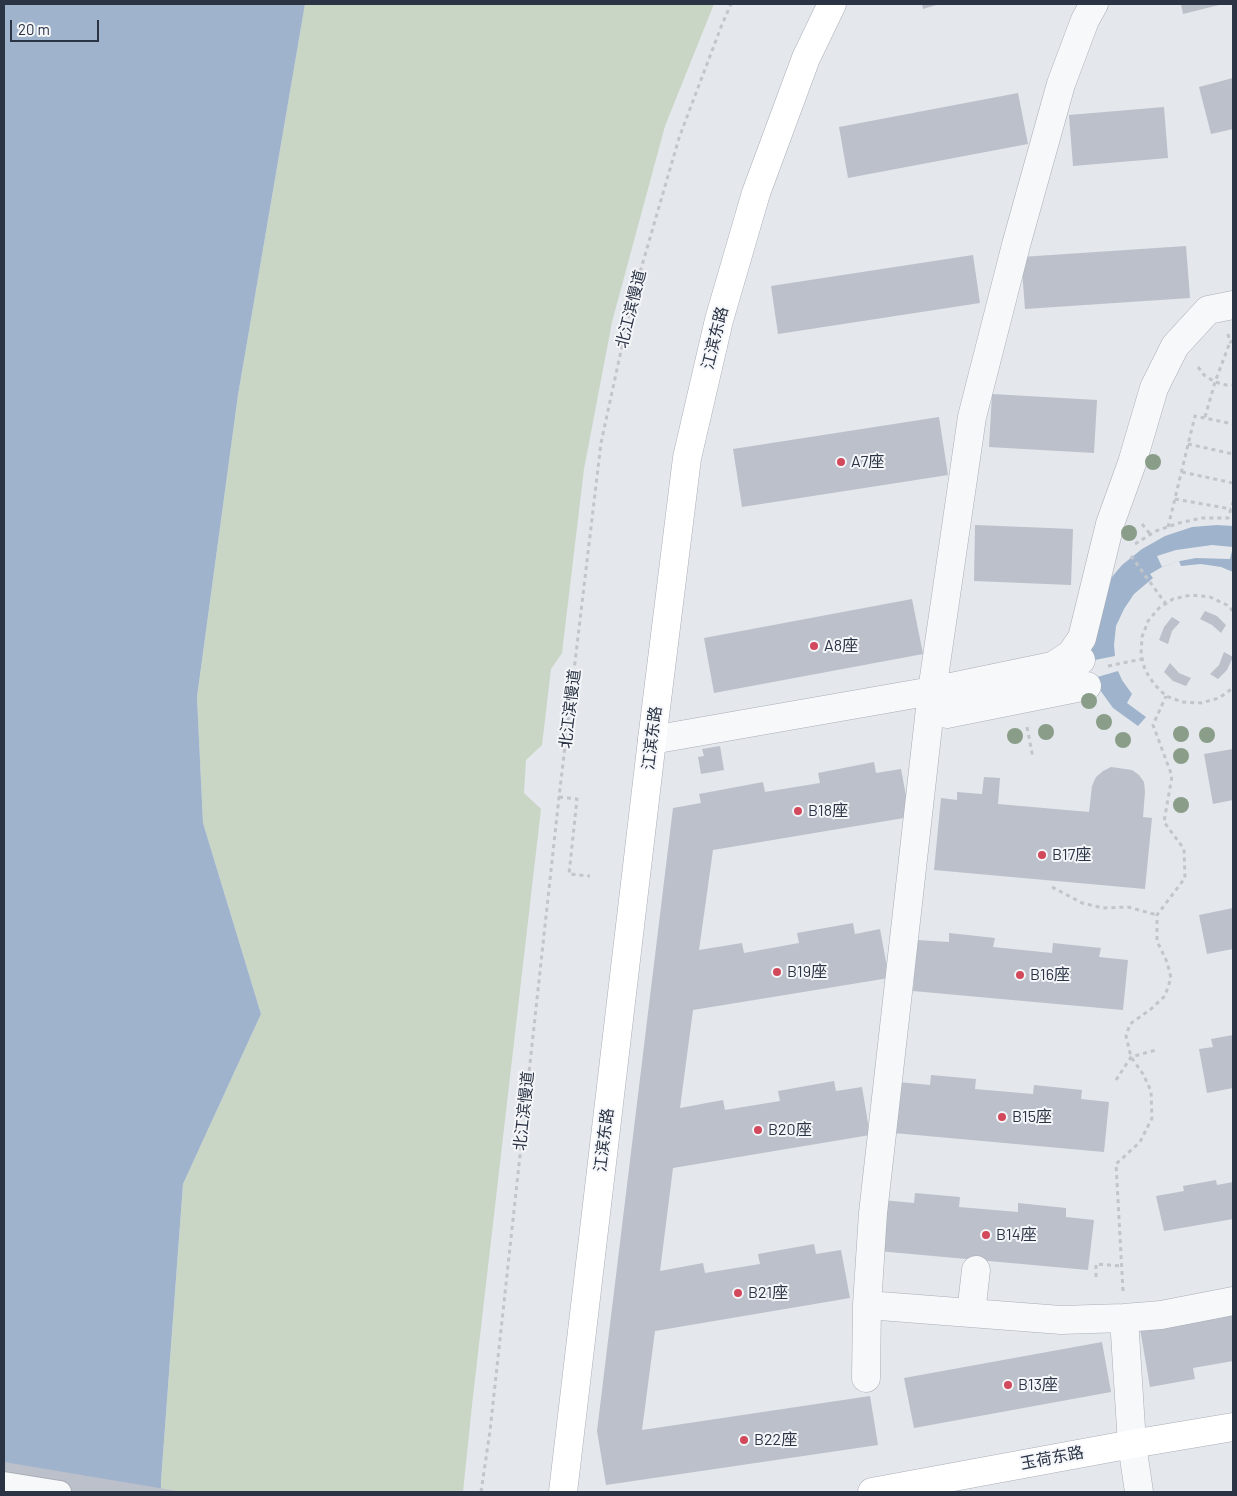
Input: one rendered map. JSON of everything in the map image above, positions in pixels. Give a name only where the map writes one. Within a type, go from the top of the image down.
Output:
[{"type":"main road","name":"江滨东路","points":[[563,1492],[687,458],[719,320],[756,193],[806,58],[832,4]]},
{"type":"main road","name":"玉荷东路","points":[[872,1492],[1233,1426]]},
{"type":"street","points":[[938,800],[938,716],[932,691],[972,417],[1016,245],[1062,84],[1085,20],[1094,4]]},
{"type":"street","points":[[1053,666],[1070,654],[1082,638],[1110,524],[1132,463],[1154,388],[1175,346],[1208,310],[1233,305]]},
{"type":"street","points":[[652,740],[932,691],[1053,666],[1090,671]]},
{"type":"street","points":[[938,716],[1090,671]]},
{"type":"street","points":[[866,1378],[867,1305],[873,1213],[938,716]]},
{"type":"street","points":[[971,1313],[976,1270]]},
{"type":"street","points":[[867,1305],[1061,1320],[1161,1315],[1233,1302]]},
{"type":"street","points":[[1124,1318],[1132,1444],[1140,1492]]},
{"type":"street","points":[[4,1483],[60,1492]]},
{"type":"path","name":"北江滨慢道","points":[[481,1492],[490,1431],[559,797],[603,433],[632,300],[679,138],[731,4]]},
{"type":"path","points":[[1205,418],[1215,382],[1230,342]]},
{"type":"path","points":[[1168,527],[1195,416],[1233,424]]},
{"type":"path","points":[[1188,444],[1233,454]]},
{"type":"path","points":[[1182,472],[1233,483]]},
{"type":"path","points":[[1175,499],[1231,509]]},
{"type":"path","points":[[1228,518],[1233,502]]},
{"type":"path","points":[[1132,547],[1156,531],[1179,523],[1202,518],[1228,518],[1233,514]]},
{"type":"path","points":[[1131,557],[1166,604]]},
{"type":"path","points":[[1233,611],[1227,605],[1210,597],[1191,595],[1173,599],[1159,608],[1148,621],[1142,637],[1142,659],[1145,670],[1154,684],[1166,696],[1182,702],[1201,703],[1219,698],[1233,688]]},
{"type":"path","points":[[1090,671],[1142,659]]},
{"type":"path","points":[[1096,1277],[1096,1264],[1122,1266],[1116,1164],[1140,1142],[1152,1118],[1151,1090],[1131,1057],[1126,1036],[1130,1024],[1151,1010],[1165,996],[1172,978],[1157,941],[1158,915],[1186,878],[1184,849],[1164,822],[1172,776],[1152,725],[1166,696]]},
{"type":"path","points":[[559,797],[577,799],[569,874],[590,876]]},
{"type":"path","points":[[1052,887],[1082,903],[1103,908],[1128,907],[1158,915]]},
{"type":"path","points":[[1116,1080],[1131,1057],[1156,1050]]},
{"type":"green space","points":[[305,4],[714,4],[665,126],[612,322],[584,469],[562,653],[551,669],[542,745],[526,760],[524,793],[541,809],[463,1492],[161,1492],[183,1184],[261,1014],[203,823],[197,697],[238,395]]},
{"type":"water","points":[[4,4],[305,4],[238,395],[197,697],[203,823],[261,1014],[183,1184],[161,1492],[4,1492]]},
{"type":"water","points":[[1233,526],[1233,572],[1221,567],[1201,564],[1181,566],[1179,561],[1150,574],[1153,578],[1134,594],[1116,626],[1115,656],[1090,661],[1089,648],[1106,584],[1122,565],[1142,549],[1165,536],[1192,527]]},
{"type":"water","points":[[1118,671],[1132,694],[1127,703],[1146,717],[1138,726],[1113,708],[1094,678]]},
{"type":"pier","points":[[1212,545],[1233,547],[1230,559],[1196,558],[1162,567],[1157,556],[1176,550]]},
{"type":"building","points":[[922,4],[940,4],[923,9]]},
{"type":"building","points":[[1181,4],[1223,4],[1183,14]]},
{"type":"building","points":[[1233,78],[1233,129],[1211,134],[1199,87]]},
{"type":"building","points":[[1018,93],[1028,144],[848,178],[839,127]]},
{"type":"building","points":[[1164,107],[1168,158],[1073,166],[1069,115]]},
{"type":"building","points":[[1186,246],[1190,298],[1025,309],[1021,257]]},
{"type":"building","points":[[973,255],[980,303],[778,334],[771,286]]},
{"type":"building","points":[[992,394],[1097,400],[1094,453],[989,447]]},
{"type":"building","name":"A7座","points":[[939,417],[948,475],[742,507],[733,449]]},
{"type":"building","points":[[975,525],[1073,529],[1071,585],[974,581]]},
{"type":"building","name":"A8座","points":[[912,599],[923,654],[714,693],[704,638]]},
{"type":"building","points":[[1205,611],[1217,616],[1226,625],[1221,633],[1212,625],[1200,619]]},
{"type":"building","points":[[1172,617],[1180,622],[1172,631],[1168,644],[1159,640],[1164,627]]},
{"type":"building","points":[[1224,652],[1233,657],[1227,670],[1218,679],[1210,674],[1219,665]]},
{"type":"building","points":[[1170,663],[1179,673],[1191,678],[1186,686],[1173,681],[1164,672]]},
{"type":"building","points":[[720,746],[724,770],[701,774],[698,757],[704,756],[702,749]]},
{"type":"building","points":[[1233,749],[1233,800],[1213,804],[1204,754]]},
{"type":"building","points":[[874,762],[876,773],[901,769],[910,817],[713,850],[699,950],[742,943],[744,953],[799,943],[797,933],[853,923],[855,934],[880,929],[889,978],[693,1010],[680,1108],[723,1100],[725,1110],[780,1101],[778,1091],[834,1081],[836,1091],[862,1087],[870,1135],[673,1168],[660,1271],[703,1263],[705,1273],[760,1264],[758,1254],[814,1244],[816,1254],[841,1250],[850,1298],[655,1331],[642,1430],[870,1396],[878,1445],[606,1485],[597,1431],[673,808],[701,803],[699,794],[763,782],[765,792],[820,783],[818,773]]},
{"type":"building","name":"B17座","points":[[1111,767],[1132,770],[1144,782],[1143,817],[1152,818],[1145,889],[934,870],[941,798],[957,800],[957,792],[982,794],[984,777],[1000,778],[998,804],[1089,812],[1092,786],[1096,777]]},
{"type":"building","points":[[1233,908],[1233,949],[1207,954],[1199,915]]},
{"type":"building","name":"B16座","points":[[949,933],[995,938],[993,947],[1052,953],[1053,943],[1101,948],[1099,957],[1128,960],[1123,1010],[913,991],[917,940],[949,942]]},
{"type":"building","points":[[1233,1035],[1233,1088],[1207,1093],[1199,1049],[1213,1047],[1211,1039]]},
{"type":"building","name":"B15座","points":[[931,1075],[976,1079],[975,1089],[1033,1094],[1034,1085],[1082,1090],[1081,1099],[1109,1102],[1104,1152],[894,1133],[898,1082],[930,1085]]},
{"type":"building","points":[[1216,1180],[1217,1185],[1233,1182],[1233,1219],[1164,1231],[1156,1196],[1184,1191],[1183,1186]]},
{"type":"building","name":"B14座","points":[[915,1193],[960,1197],[959,1207],[1018,1212],[1018,1203],[1066,1208],[1066,1217],[1094,1220],[1088,1270],[878,1251],[883,1200],[914,1203]]},
{"type":"building","points":[[1233,1306],[1233,1361],[1193,1368],[1195,1379],[1150,1387],[1139,1323]]},
{"type":"building","name":"B13座","points":[[1102,1342],[1111,1392],[914,1428],[904,1378]]},
{"type":"building","points":[[4,1462],[177,1491],[177,1492],[4,1492]]},
{"type":"place","name":"A7座","points":[[841,462]]},
{"type":"place","name":"A8座","points":[[814,646]]},
{"type":"place","name":"B18座","points":[[798,811]]},
{"type":"place","name":"B17座","points":[[1042,855]]},
{"type":"place","name":"B19座","points":[[777,972]]},
{"type":"place","name":"B16座","points":[[1020,975]]},
{"type":"place","name":"B15座","points":[[1002,1117]]},
{"type":"place","name":"B20座","points":[[758,1130]]},
{"type":"place","name":"B14座","points":[[986,1235]]},
{"type":"place","name":"B21座","points":[[738,1293]]},
{"type":"place","name":"B13座","points":[[1008,1385]]},
{"type":"place","name":"B22座","points":[[744,1440]]}]
